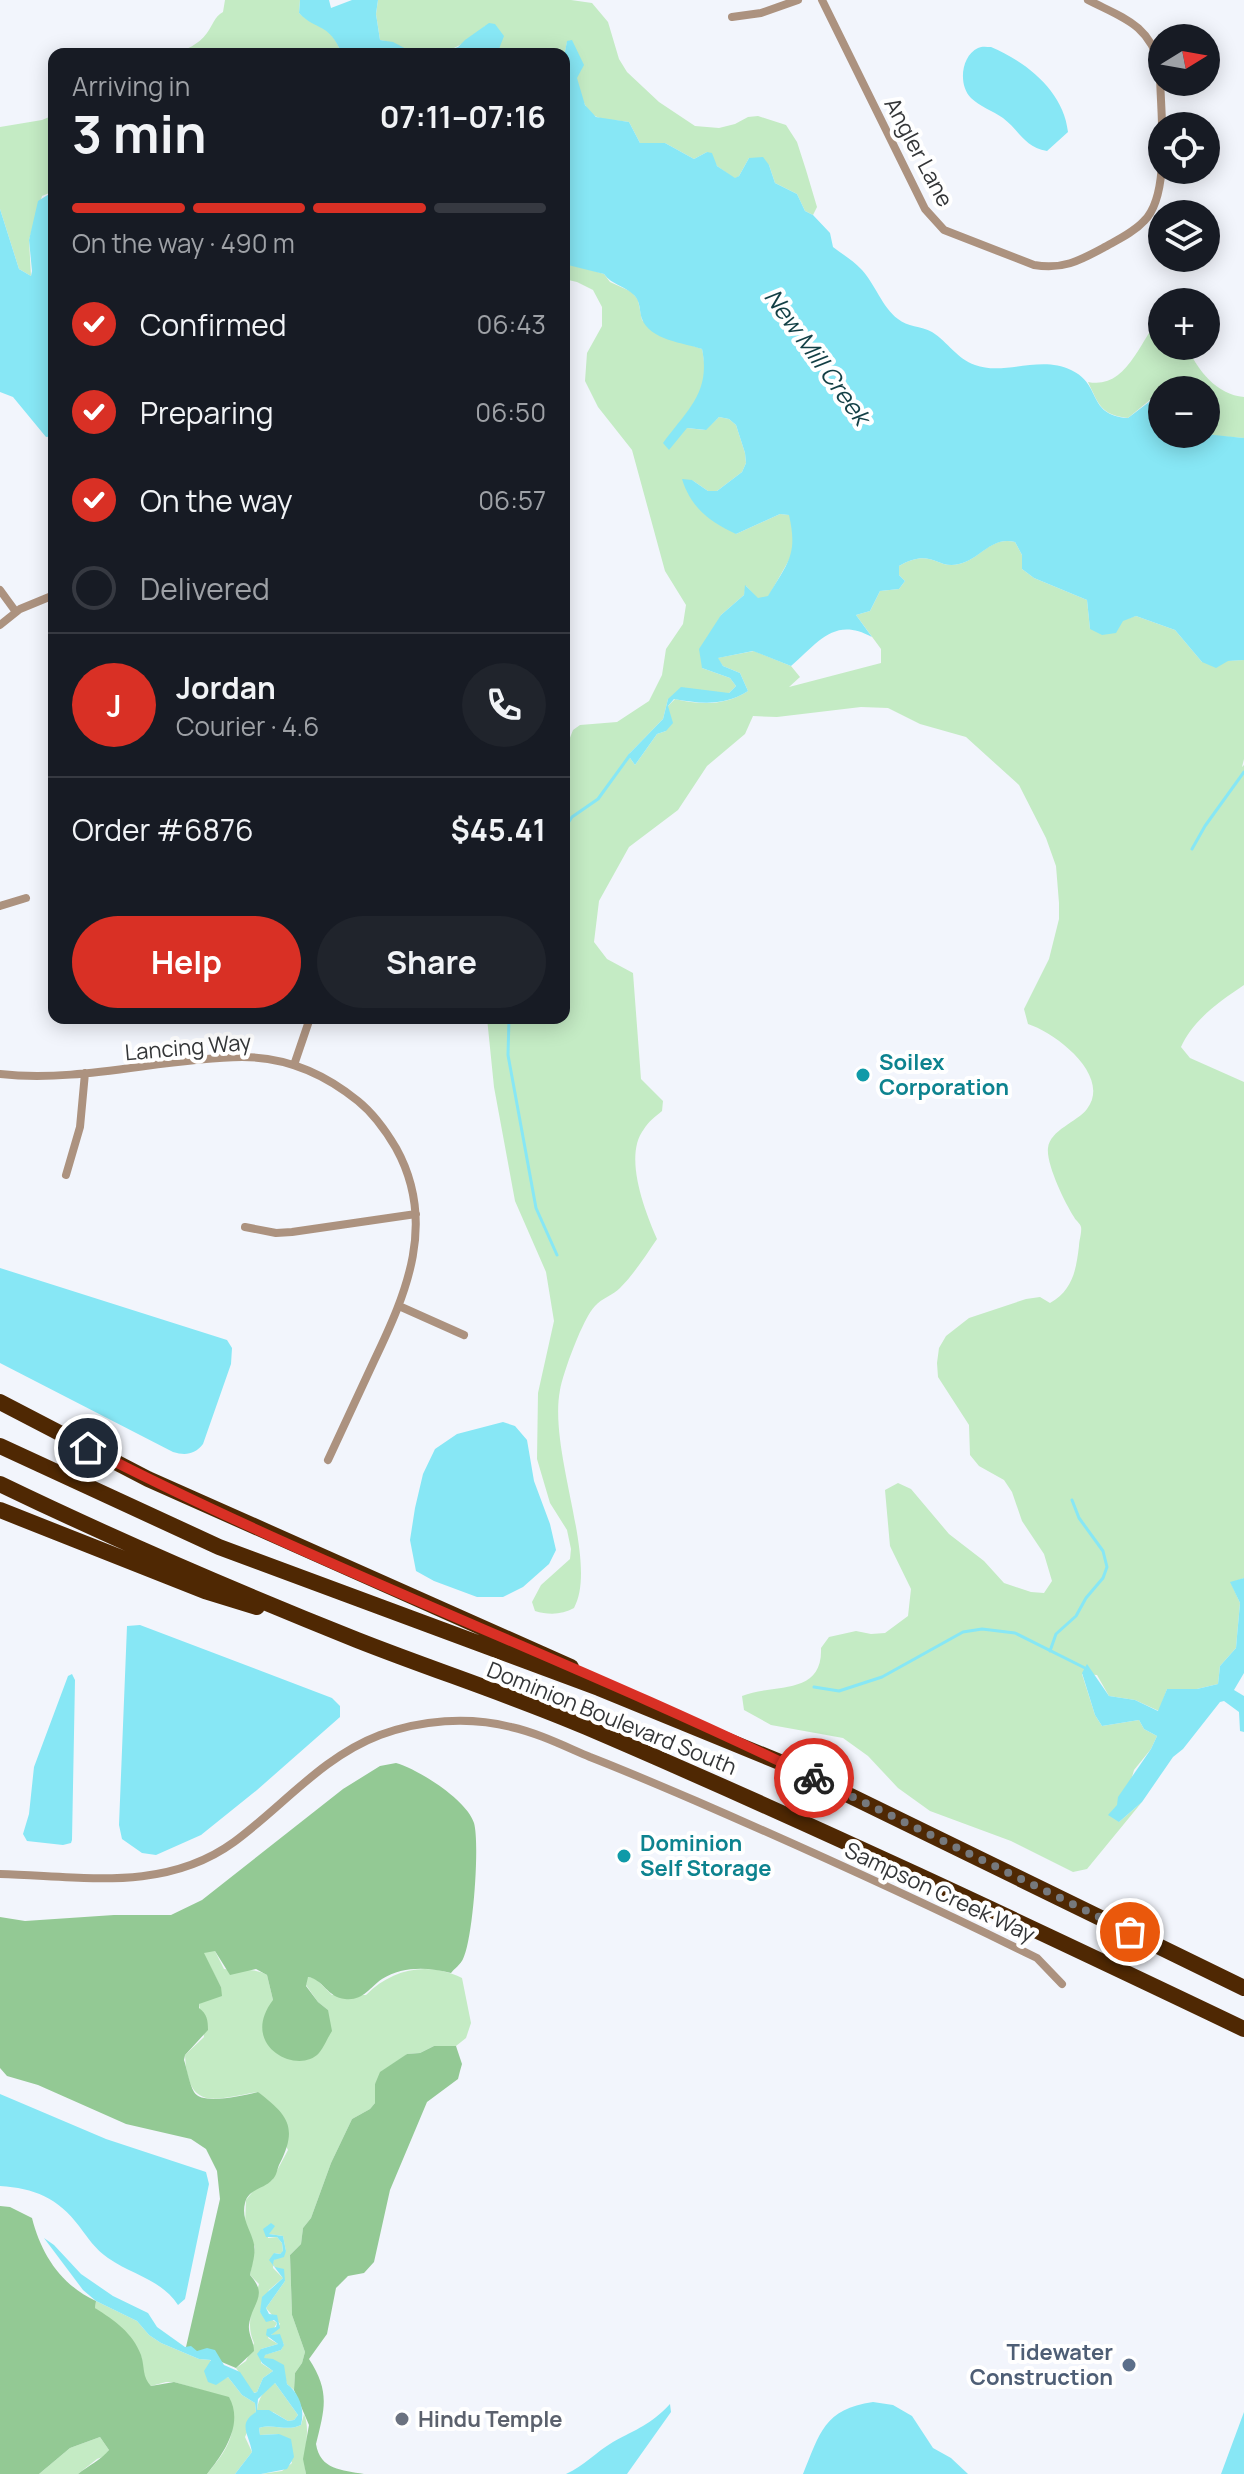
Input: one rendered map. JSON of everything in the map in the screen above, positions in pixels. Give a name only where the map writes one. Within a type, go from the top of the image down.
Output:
[{"type":"highway","points":[[0,1402],[148,1479],[600,1684]]},
{"type":"highway","name":"Dominion Boulevard South","points":[[0,1446],[219,1547],[600,1684],[787,1765],[1244,1988]]},
{"type":"highway","name":"Dominion Boulevard South","points":[[0,1484],[353,1638],[583,1726],[921,1876],[1244,2029]]},
{"type":"highway","points":[[0,1510],[205,1591],[353,1638]]},
{"type":"street","points":[[732,17],[761,13],[798,0]]},
{"type":"street","name":"Angler Lane","points":[[822,0],[933,220],[944,230],[1048,268],[1076,263],[1144,222],[1153,211],[1162,184],[1160,66],[1156,51],[1138,26],[1088,0]]},
{"type":"street","points":[[0,590],[16,612]]},
{"type":"street","points":[[0,625],[33,602],[48,597]]},
{"type":"street","points":[[0,906],[26,898]]},
{"type":"street","points":[[294,1065],[308,1024]]},
{"type":"street","name":"Lancing Way","points":[[0,1074],[85,1073],[241,1057],[294,1065],[315,1072],[341,1087],[371,1113],[402,1159],[409,1180],[416,1214],[414,1258],[399,1306],[328,1460]]},
{"type":"street","points":[[66,1175],[80,1127],[85,1073]]},
{"type":"street","points":[[245,1227],[276,1233],[292,1232],[416,1214]]},
{"type":"street","points":[[399,1306],[464,1335]]},
{"type":"street","name":"Sampson Creek Way","points":[[0,1874],[125,1880],[164,1874],[202,1861],[233,1843],[326,1765],[364,1742],[422,1724],[482,1722],[512,1727],[564,1745],[803,1848],[1037,1958],[1062,1984]]},
{"type":"green space","points":[[225,0],[300,0],[299,13],[329,32],[339,48],[188,48],[204,37],[223,12]]},
{"type":"green space","points":[[378,0],[571,0],[592,3],[608,22],[619,59],[627,72],[659,102],[695,126],[719,128],[758,116],[786,125],[797,142],[817,207],[813,215],[805,211],[797,194],[775,183],[769,165],[749,158],[735,179],[717,166],[707,152],[694,159],[665,143],[645,145],[640,143],[629,122],[597,117],[590,112],[580,94],[567,42],[566,48],[497,48],[485,26],[454,48],[401,48],[380,40],[376,14]]},
{"type":"green space","points":[[48,118],[48,194],[42,196],[29,240],[31,276],[19,269],[0,209],[0,127]]},
{"type":"green space","points":[[570,263],[604,274],[610,282],[632,292],[638,300],[642,320],[656,333],[702,349],[703,380],[687,428],[705,430],[719,417],[729,419],[736,425],[746,463],[742,472],[717,491],[708,491],[692,480],[736,534],[780,514],[790,515],[795,544],[768,597],[758,599],[746,586],[744,595],[721,615],[702,668],[730,678],[736,686],[729,693],[668,699],[663,719],[628,755],[635,765],[657,734],[666,731],[668,706],[675,699],[712,703],[748,691],[740,673],[723,666],[717,658],[754,651],[791,666],[800,677],[789,687],[881,663],[881,649],[856,615],[870,611],[880,591],[899,589],[905,581],[899,575],[899,566],[919,559],[959,564],[999,542],[1015,542],[1022,555],[1022,569],[1034,578],[1087,600],[1090,629],[1136,616],[1175,630],[1202,662],[1244,660],[1244,985],[1200,1020],[1181,1047],[1190,1058],[1244,1082],[1244,1578],[1231,1583],[1240,1603],[1236,1648],[1220,1666],[1218,1684],[1197,1689],[1167,1689],[1159,1711],[1135,1700],[1109,1696],[1097,1675],[1082,1674],[1095,1715],[1102,1726],[1139,1720],[1144,1729],[1157,1736],[1134,1770],[1119,1822],[1142,1802],[1087,1869],[1073,1872],[1011,1841],[930,1811],[898,1788],[868,1756],[843,1738],[771,1725],[744,1710],[742,1696],[805,1681],[814,1674],[821,1648],[829,1637],[856,1631],[885,1633],[908,1616],[911,1589],[890,1546],[885,1490],[898,1483],[911,1489],[949,1534],[984,1561],[1004,1583],[1044,1593],[1052,1581],[1044,1554],[1022,1521],[1012,1492],[1004,1480],[979,1466],[970,1455],[969,1425],[938,1377],[939,1348],[946,1336],[969,1318],[1026,1299],[1040,1297],[1050,1303],[1064,1292],[1072,1279],[1081,1227],[1057,1183],[1048,1148],[1059,1131],[1083,1114],[1093,1096],[1087,1070],[1066,1046],[1028,1024],[1024,1009],[1049,959],[1059,919],[1056,866],[1046,838],[1019,785],[966,737],[920,724],[888,708],[861,707],[777,717],[753,716],[745,734],[707,766],[678,810],[629,847],[599,901],[594,942],[607,959],[633,973],[641,1079],[663,1101],[662,1111],[648,1124],[638,1140],[635,1154],[638,1184],[657,1239],[625,1283],[590,1312],[569,1359],[560,1390],[558,1415],[581,1563],[580,1588],[574,1608],[565,1612],[550,1614],[535,1611],[532,1602],[541,1585],[570,1559],[571,1549],[567,1530],[550,1503],[537,1459],[538,1393],[554,1321],[546,1272],[515,1201],[494,1087],[488,1024],[570,1024],[570,738],[580,725],[617,722],[649,701],[662,675],[666,649],[683,624],[686,605],[665,571],[632,450],[598,407],[585,381],[587,353],[602,326],[602,307],[593,290],[570,280]]},
{"type":"green space","points":[[1148,335],[1148,360],[1194,360],[1206,376],[1148,376],[1148,402],[1128,418],[1112,414],[1098,403],[1088,382],[1113,378],[1132,360]]},
{"type":"green space","points":[[1220,388],[1244,397],[1244,438],[1220,436]]},
{"type":"green space","points":[[396,1763],[452,1795],[470,1814],[474,1823],[476,1870],[470,1933],[463,1959],[451,1973],[425,1969],[398,1972],[351,1999],[339,1998],[308,1977],[306,1986],[328,2010],[332,2031],[319,2053],[310,2059],[298,2061],[275,2052],[262,2031],[264,2016],[273,2000],[267,1975],[256,1969],[230,1975],[215,1951],[204,1953],[221,1987],[222,1996],[199,2004],[208,2030],[185,2055],[192,2088],[198,2096],[214,2099],[258,2092],[283,2115],[289,2131],[275,2176],[249,2195],[245,2203],[245,2219],[254,2248],[250,2275],[256,2282],[259,2294],[249,2325],[254,2351],[236,2368],[186,2347],[220,2199],[217,2171],[206,2149],[191,2139],[126,2124],[38,2085],[7,2076],[0,2068],[0,1917],[25,1921],[171,1915],[202,1900],[343,1789],[380,1766]]},
{"type":"green space","points":[[215,1951],[224,1969],[251,1970],[267,1975],[273,2000],[328,2010],[306,1985],[307,1977],[315,1978],[332,1995],[366,1995],[387,1979],[411,1970],[449,1973],[462,1978],[471,2023],[466,2038],[456,2046],[434,2046],[420,2053],[407,2054],[375,2084],[375,2103],[370,2109],[352,2119],[331,2163],[311,2218],[303,2228],[301,2244],[290,2255],[292,2315],[305,2352],[295,2373],[294,2390],[287,2384],[284,2374],[264,2359],[264,2355],[281,2350],[284,2344],[271,2335],[280,2324],[266,2308],[285,2281],[283,2278],[269,2290],[260,2312],[277,2323],[268,2338],[278,2344],[261,2349],[261,2363],[273,2371],[263,2378],[257,2392],[253,2393],[236,2368],[246,2361],[254,2343],[250,2321],[259,2284],[250,2275],[255,2247],[245,2225],[246,2200],[254,2190],[272,2180],[288,2150],[258,2092],[206,2098],[198,2094],[187,2074],[185,2055],[204,2037],[199,2004],[221,1987],[203,1953]],"holes":[[[267,2225],[269,2234],[283,2236],[286,2251],[273,2263],[274,2253],[283,2252],[282,2243],[277,2237],[268,2238]]]},
{"type":"green space","points":[[434,2046],[456,2046],[462,2064],[458,2079],[427,2102],[390,2190],[374,2262],[364,2273],[348,2276],[336,2288],[327,2334],[309,2359],[316,2370],[324,2400],[316,2444],[318,2453],[333,2467],[364,2474],[306,2474],[303,2459],[309,2425],[294,2390],[295,2373],[305,2352],[292,2315],[290,2255],[301,2244],[303,2228],[311,2218],[331,2163],[352,2119],[375,2103],[375,2084],[380,2072],[407,2054],[420,2053]]},
{"type":"green space","points":[[0,2206],[10,2207],[32,2218],[41,2244],[54,2267],[72,2286],[96,2301],[95,2308],[116,2322],[133,2340],[151,2386],[174,2382],[229,2397],[233,2407],[233,2428],[220,2457],[207,2474],[78,2474],[109,2450],[100,2437],[70,2448],[39,2474],[0,2474]]},
{"type":"green space","points":[[96,2301],[137,2321],[161,2343],[199,2359],[210,2360],[223,2379],[228,2377],[242,2395],[255,2403],[256,2412],[245,2437],[252,2452],[235,2474],[207,2474],[230,2439],[233,2421],[229,2398],[174,2382],[151,2386],[145,2380],[141,2356],[95,2308]]},
{"type":"green space","points":[[275,2383],[298,2415],[294,2420],[288,2421],[273,2412],[257,2410],[263,2394]]},
{"type":"green space","points":[[304,2414],[307,2429],[306,2474],[261,2474],[282,2471],[292,2463],[279,2434],[260,2435],[259,2428],[296,2427],[301,2425]]},
{"type":"green space","points":[[100,2437],[109,2450],[78,2474],[39,2474],[70,2448]]},
{"type":"water","points":[[300,0],[329,0],[331,8],[352,0],[378,0],[376,14],[380,40],[404,48],[339,48],[332,36],[299,13]]},
{"type":"water","points":[[489,23],[495,24],[504,36],[499,48],[455,48]]},
{"type":"water","name":"New Mill Creek","points":[[572,40],[584,65],[577,78],[585,105],[596,117],[629,122],[640,143],[665,143],[694,159],[707,152],[712,153],[717,166],[735,178],[749,158],[763,157],[775,183],[797,194],[805,211],[830,233],[833,247],[862,270],[892,314],[906,324],[932,332],[969,362],[986,368],[1047,364],[1071,370],[1088,383],[1100,405],[1115,416],[1128,418],[1148,403],[1148,448],[1220,448],[1220,436],[1244,438],[1244,660],[1228,661],[1216,668],[1202,662],[1175,630],[1136,616],[1123,621],[1116,633],[1102,635],[1090,629],[1087,600],[1034,578],[1022,569],[1022,555],[1015,542],[999,542],[959,564],[919,559],[899,566],[899,575],[905,581],[899,589],[880,591],[870,611],[856,615],[872,637],[859,631],[837,631],[818,641],[791,666],[753,651],[718,658],[723,666],[740,673],[748,691],[731,699],[712,702],[674,699],[668,706],[673,723],[666,731],[657,734],[635,765],[628,755],[663,719],[668,699],[681,687],[729,693],[736,686],[730,678],[702,668],[699,649],[721,615],[744,595],[745,585],[758,598],[768,596],[789,558],[792,529],[789,515],[780,514],[736,534],[710,519],[696,506],[682,479],[692,480],[708,491],[717,491],[742,472],[746,463],[736,425],[729,419],[719,417],[706,430],[687,428],[669,450],[663,443],[700,389],[704,364],[702,349],[668,340],[652,332],[642,319],[636,298],[627,289],[604,274],[570,266],[570,48],[566,48],[567,41]]},
{"type":"water","points":[[991,47],[1018,61],[1042,80],[1059,104],[1068,132],[1047,151],[1027,142],[1003,118],[978,104],[967,92],[963,71],[968,57],[978,48]]},
{"type":"water","points":[[48,195],[46,437],[13,397],[0,392],[0,209],[19,269],[31,276],[29,240],[38,201]]},
{"type":"water","points":[[0,1268],[227,1340],[232,1348],[231,1364],[203,1444],[190,1453],[173,1452],[0,1363]]},
{"type":"water","points":[[503,1422],[515,1426],[527,1440],[534,1481],[556,1550],[549,1564],[523,1587],[503,1597],[477,1597],[416,1571],[410,1540],[423,1474],[435,1449],[457,1434]]},
{"type":"water","points":[[1244,1578],[1244,1673],[1234,1690],[1244,1696],[1244,1732],[1240,1731],[1239,1712],[1224,1701],[1220,1702],[1183,1749],[1173,1757],[1142,1802],[1119,1822],[1108,1815],[1157,1736],[1144,1729],[1139,1720],[1102,1726],[1095,1715],[1082,1673],[1087,1664],[1109,1696],[1135,1700],[1158,1711],[1167,1689],[1197,1689],[1218,1684],[1220,1666],[1236,1648],[1240,1603],[1230,1582]]},
{"type":"water","points":[[140,1625],[332,1698],[340,1706],[340,1717],[257,1790],[201,1835],[156,1855],[142,1853],[122,1839],[119,1825],[127,1626]]},
{"type":"water","points":[[72,1674],[75,1680],[72,1840],[63,1845],[27,1841],[23,1834],[29,1814],[34,1767],[68,1676]]},
{"type":"water","points":[[0,2094],[106,2139],[206,2172],[209,2184],[185,2299],[178,2305],[155,2283],[108,2258],[95,2247],[71,2216],[54,2202],[24,2189],[0,2186]]},
{"type":"water","points":[[271,2223],[275,2226],[269,2234],[283,2236],[286,2251],[284,2257],[274,2260],[273,2264],[284,2269],[285,2281],[266,2308],[269,2314],[277,2315],[280,2328],[271,2335],[280,2334],[284,2345],[281,2350],[264,2358],[284,2365],[287,2384],[300,2403],[302,2419],[301,2425],[296,2427],[259,2428],[260,2435],[279,2434],[291,2439],[294,2457],[287,2469],[261,2474],[235,2474],[252,2452],[246,2425],[256,2412],[255,2403],[242,2395],[228,2377],[216,2385],[208,2382],[204,2371],[211,2360],[199,2359],[161,2343],[137,2321],[96,2301],[83,2290],[44,2238],[81,2274],[113,2296],[148,2313],[157,2327],[185,2347],[191,2346],[197,2351],[207,2348],[215,2350],[224,2365],[240,2372],[254,2393],[263,2378],[273,2371],[262,2363],[257,2354],[261,2349],[278,2344],[266,2335],[267,2329],[276,2327],[277,2323],[274,2320],[266,2322],[260,2312],[262,2297],[283,2278],[269,2260],[274,2253],[283,2251],[282,2243],[277,2237],[266,2237],[263,2229]],"holes":[[[275,2383],[298,2415],[288,2421],[269,2410],[257,2410],[258,2399]]]},
{"type":"water","points":[[873,2402],[893,2405],[912,2416],[933,2448],[951,2458],[968,2474],[803,2474],[826,2425],[844,2410]]},
{"type":"water","points":[[670,2404],[671,2412],[627,2474],[566,2474],[649,2422]]},
{"type":"water","points":[[1244,2412],[1244,2474],[1221,2474]]},
{"type":"waterway","points":[[570,820],[598,799],[630,755]]},
{"type":"waterway","points":[[1192,849],[1244,772]]},
{"type":"waterway","points":[[509,1024],[508,1055],[536,1208],[557,1255]]},
{"type":"waterway","points":[[1050,1651],[1056,1634],[1076,1616],[1103,1578],[1107,1567],[1103,1551],[1079,1518],[1072,1500]]},
{"type":"waterway","points":[[814,1687],[839,1691],[882,1677],[963,1632],[982,1629],[1015,1633],[1085,1668]]},
{"type":"way so far","points":[[814,1778],[1130,1932]]},
{"type":"place","name":"Soilex Corporation","points":[[863,1075]]},
{"type":"place","name":"Dominion Self Storage","points":[[624,1856]]},
{"type":"place","name":"Tidewater Construction","points":[[1129,2365]]},
{"type":"place","name":"Hindu Temple","points":[[402,2419]]},
{"type":"route","points":[[88,1448],[148,1479],[814,1778]]}]
